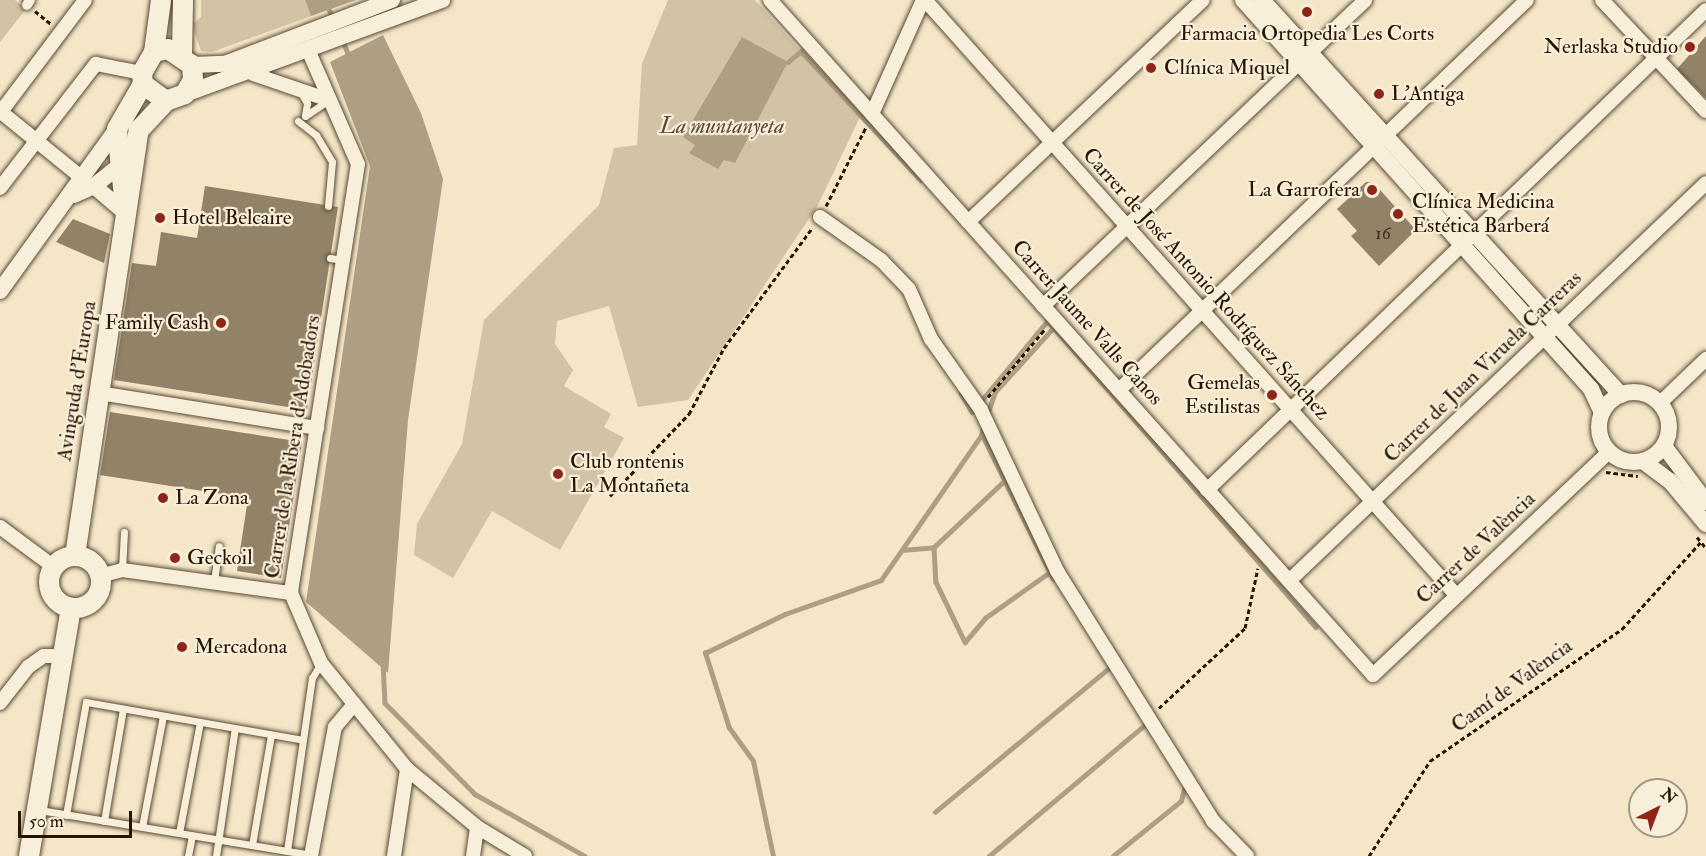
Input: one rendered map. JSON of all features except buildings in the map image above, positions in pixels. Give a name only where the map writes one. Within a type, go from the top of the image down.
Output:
[{"type":"main road","points":[[117,129],[154,52],[161,0]]},
{"type":"main road","points":[[142,79],[152,96],[166,101],[185,94],[193,80],[187,59],[183,0]]},
{"type":"main road","points":[[154,52],[187,59]]},
{"type":"main road","name":"Avinguda d'Europa","points":[[75,556],[135,151],[140,130],[166,101]]},
{"type":"main road","name":"Avinguda d'Europa","points":[[117,129],[118,170],[127,214]]},
{"type":"main road","points":[[75,556],[91,562],[100,576],[94,600],[71,608],[51,592],[54,567],[75,556]]},
{"type":"main road","points":[[29,856],[71,608]]},
{"type":"street","points":[[85,0],[0,112],[127,214]]},
{"type":"street","points":[[187,59],[225,64],[314,44],[382,24],[442,0]]},
{"type":"street","name":"Carrer Jaume Valls Canos","points":[[770,0],[1373,675]]},
{"type":"street","points":[[872,114],[924,0]]},
{"type":"street","name":"Carrer de José Antonio Rodríguez Sánchez","points":[[924,0],[1456,595]]},
{"type":"street","points":[[968,222],[1203,0]]},
{"type":"street","points":[[1243,0],[1304,58],[1550,332],[1591,389],[1602,413],[1599,434],[1609,452],[1621,460],[1670,481],[1706,524]]},
{"type":"street","points":[[1262,0],[1304,58]]},
{"type":"street","points":[[1043,306],[1365,0]]},
{"type":"street","points":[[1119,390],[1527,0]]},
{"type":"street","points":[[1602,0],[1706,111]]},
{"type":"street","points":[[185,94],[253,74],[314,44],[384,2]]},
{"type":"street","points":[[1207,489],[1706,10]]},
{"type":"street","name":"Carrer de la Ribera d'Adobadors","points":[[314,44],[329,100],[358,164],[337,259],[315,399],[317,428],[291,593],[321,663],[407,769],[477,827],[525,856]]},
{"type":"street","points":[[0,189],[96,64],[142,79]]},
{"type":"street","points":[[253,74],[297,86],[329,100]]},
{"type":"street","points":[[0,291],[74,195],[88,182],[117,129]]},
{"type":"street","points":[[88,182],[118,170],[135,151]]},
{"type":"street","name":"Carrer de Juan Viruela Carreras","points":[[1289,581],[1706,183]]},
{"type":"street","points":[[820,217],[881,260],[909,289],[931,339],[981,410],[1057,571],[1150,716],[1213,821],[1246,856]]},
{"type":"street","points":[[1550,332],[1621,395]]},
{"type":"street","points":[[1660,403],[1706,359]]},
{"type":"street","points":[[99,393],[317,428]]},
{"type":"street","points":[[1602,413],[1621,395],[1641,393],[1660,403],[1669,424],[1664,446],[1645,469]]},
{"type":"street","points":[[1664,446],[1706,502]]},
{"type":"street","name":"Carrer de València","points":[[1373,675],[1609,452]]},
{"type":"street","points":[[0,547],[5,531],[54,567]]},
{"type":"street","points":[[100,576],[122,570],[291,593]]},
{"type":"street","points":[[0,703],[28,667],[44,656],[63,656]]},
{"type":"street","points":[[311,856],[335,727],[354,704]]},
{"type":"street","points":[[394,856],[407,769]]},
{"type":"street","points":[[473,856],[477,827]]},
{"type":"lane","points":[[297,86],[307,103],[304,116],[329,100]]},
{"type":"lane","points":[[298,121],[316,135],[332,162],[328,206]]},
{"type":"lane","points":[[122,570],[124,532]]},
{"type":"lane","points":[[214,581],[219,546]]},
{"type":"lane","points":[[287,851],[312,678],[321,663]]},
{"type":"lane","points":[[66,815],[86,702],[303,740]]},
{"type":"lane","points":[[104,821],[123,709]]},
{"type":"lane","points":[[142,827],[163,716]]},
{"type":"lane","points":[[179,833],[200,722]]},
{"type":"lane","points":[[216,856],[235,728]]},
{"type":"lane","points":[[252,845],[271,735]]},
{"type":"lane","points":[[37,810],[311,856]]},
{"type":"lane","points":[[188,856],[192,835]]},
{"type":"path","points":[[29,2],[62,33]]},
{"type":"path","points":[[610,496],[689,414],[724,348],[820,217],[872,114]]},
{"type":"path","points":[[981,410],[992,388],[1054,318]]},
{"type":"path","points":[[1605,471],[1645,469]]},
{"type":"path","name":"Camí de València","points":[[1369,856],[1430,760],[1622,629],[1701,542],[1706,548]]},
{"type":"path","points":[[1150,716],[1245,628],[1260,563]]},
{"type":"shaded area","points":[[0,0],[15,0],[26,9],[0,42]]},
{"type":"shaded area","points":[[201,0],[305,0],[311,16],[212,52],[201,51],[192,25],[201,17]]},
{"type":"shaded area","points":[[668,0],[755,0],[860,117],[818,205],[688,400],[638,407],[609,306],[557,321],[555,344],[573,370],[564,386],[611,414],[604,427],[624,438],[560,550],[492,511],[453,578],[414,555],[417,524],[462,444],[484,320],[599,205],[614,148],[637,145],[642,64]]},
{"type":"water","points":[[305,0],[356,0],[311,16]]},
{"type":"water","points":[[383,35],[421,113],[443,179],[408,420],[388,673],[306,602],[370,166],[330,62]]},
{"type":"water","name":"La muntanyeta","points":[[742,37],[788,62],[735,163],[724,160],[718,169],[689,153],[695,145],[683,137]]},
{"type":"waterway","points":[[325,0],[334,20]]},
{"type":"waterway","points":[[343,41],[350,58]]},
{"type":"waterway","points":[[788,62],[801,51],[921,180]]},
{"type":"waterway","points":[[1047,320],[1316,627]]},
{"type":"waterway","points":[[961,393],[972,412],[1048,320]]},
{"type":"waterway","points":[[987,415],[995,392],[1053,328]]},
{"type":"waterway","points":[[984,426],[982,434],[1053,578]]},
{"type":"waterway","points":[[773,856],[753,761],[729,728],[705,653],[785,614],[881,580],[982,434]]},
{"type":"waterway","points":[[902,550],[934,547],[1005,480]]},
{"type":"waterway","points":[[934,547],[936,582],[965,642],[985,618],[1050,572]]},
{"type":"waterway","points":[[383,663],[385,703],[475,794],[585,856]]},
{"type":"waterway","points":[[935,812],[1110,667]]},
{"type":"waterway","points":[[989,856],[1146,724]]},
{"type":"waterway","points":[[1113,856],[1181,801],[1185,785]]},
{"type":"place","name":"Farmacia Ortopedia Les Corts","points":[[1307,12]]},
{"type":"place","name":"Nerlaska Studio","points":[[1690,47]]},
{"type":"place","name":"Clínica Miquel","points":[[1151,68]]},
{"type":"place","name":"L'Antiga","points":[[1379,94]]},
{"type":"place","name":"La Garrofera","points":[[1372,190]]},
{"type":"place","name":"Clínica Medicina Estética Barberá","points":[[1398,214]]},
{"type":"place","name":"Hotel Belcaire","points":[[160,218]]},
{"type":"place","name":"Family Cash","points":[[221,323]]},
{"type":"place","name":"Gemelas Estilistas","points":[[1272,395]]},
{"type":"place","name":"Club rontenis La Montañeta","points":[[558,474]]},
{"type":"place","name":"La Zona","points":[[163,498]]},
{"type":"place","name":"Geckoil","points":[[175,558]]},
{"type":"place","name":"Mercadona","points":[[182,647]]}]
